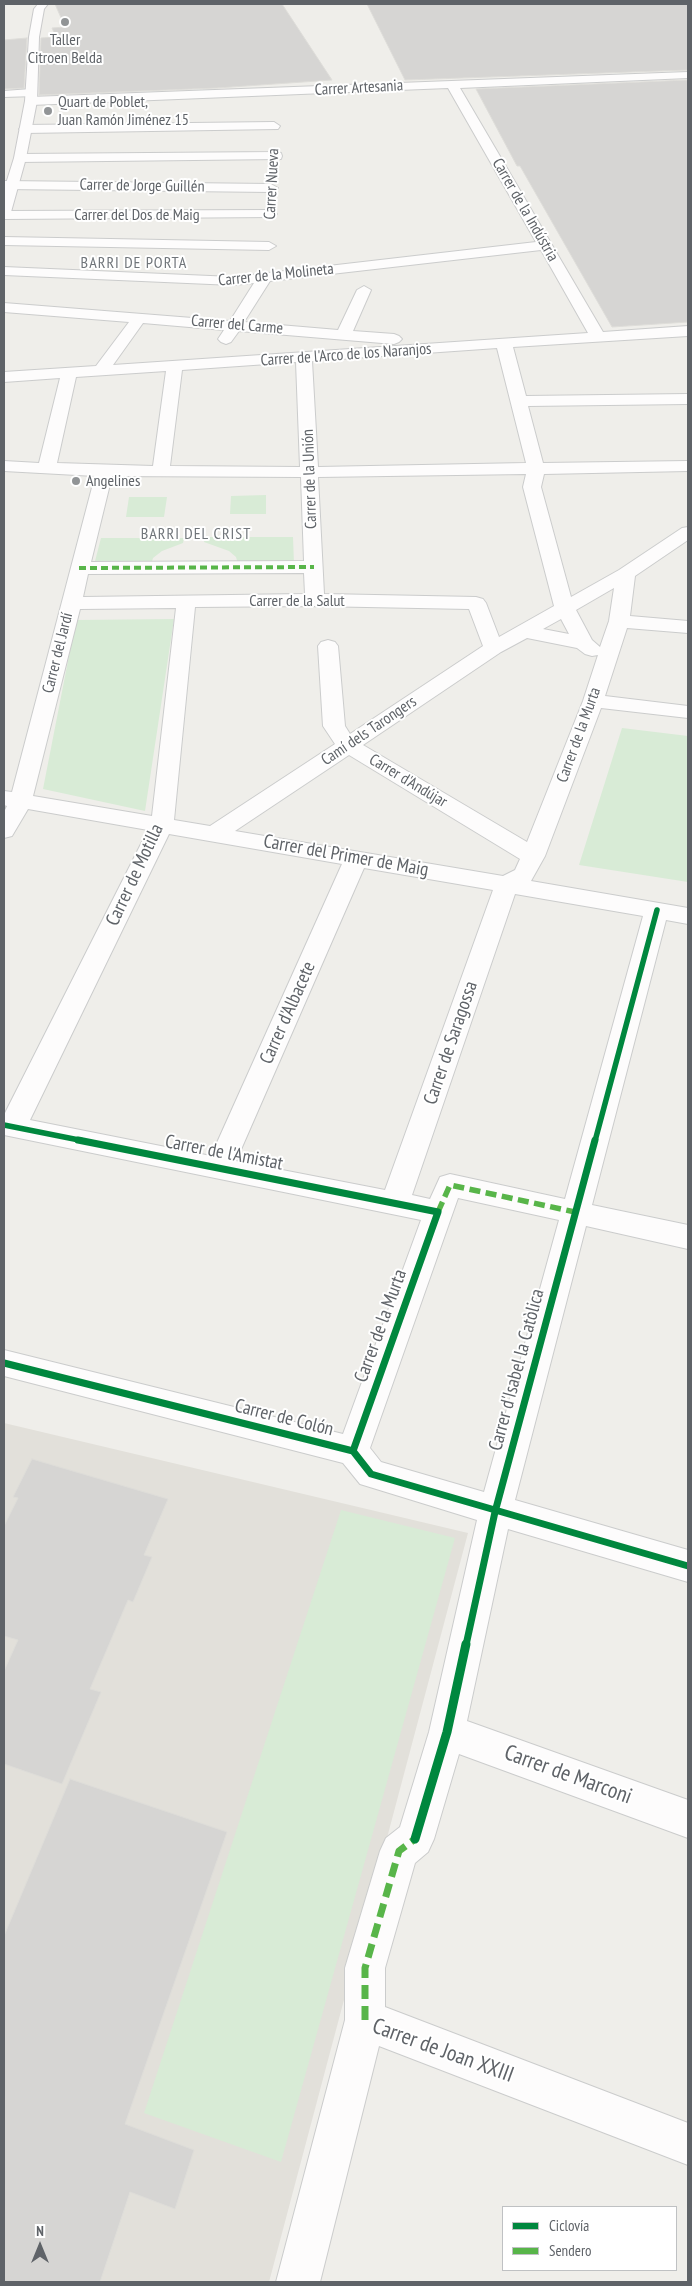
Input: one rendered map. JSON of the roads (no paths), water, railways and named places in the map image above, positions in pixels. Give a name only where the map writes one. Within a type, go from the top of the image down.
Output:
[{"type":"street","points":[[4,212],[8,185],[20,158],[31,97],[34,38],[39,9],[43,4]]},
{"type":"street","name":"Carrer Artesania","points":[[4,94],[31,97],[277,92],[688,75]]},
{"type":"street","name":"Carrer de la Indústria","points":[[452,84],[598,337]]},
{"type":"street","name":"Carrer Nueva","points":[[268,277],[271,188],[276,156],[274,126],[277,92]]},
{"type":"street","points":[[25,128],[274,126]]},
{"type":"street","points":[[20,158],[276,156]]},
{"type":"street","name":"Carrer de Jorge Guillén","points":[[8,185],[271,188]]},
{"type":"street","name":"Carrer del Dos de Maig","points":[[4,215],[270,214]]},
{"type":"street","points":[[4,241],[269,246]]},
{"type":"street","name":"Carrer de la Molineta","points":[[4,271],[215,282],[546,245]]},
{"type":"street","points":[[210,364],[268,277]]},
{"type":"street","points":[[344,334],[364,290]]},
{"type":"street","name":"Carrer del Carme","points":[[4,307],[470,346]]},
{"type":"street","points":[[100,371],[140,317]]},
{"type":"street","name":"Carrer de l'Arco de los Naranjos","points":[[4,377],[688,331]]},
{"type":"street","points":[[373,353],[380,337]]},
{"type":"street","points":[[504,344],[536,468],[532,487],[564,607],[584,643],[604,661]]},
{"type":"street","name":"Carrer de la Unión","points":[[304,358],[315,600]]},
{"type":"street","points":[[161,471],[175,366]]},
{"type":"street","points":[[47,467],[69,373]]},
{"type":"street","points":[[518,401],[688,399]]},
{"type":"street","points":[[4,466],[104,471],[310,472],[688,466]]},
{"type":"street","name":"Carrer del Jardí","points":[[4,831],[70,603],[104,471]]},
{"type":"street","name":"Camí dels Tarongers","points":[[216,833],[494,648],[564,607],[626,574],[688,532]]},
{"type":"street","points":[[79,568],[314,567]]},
{"type":"street","name":"Carrer de la Murta","points":[[508,884],[524,875],[533,856],[593,701],[604,661],[620,621],[626,574]]},
{"type":"street","name":"Carrer de la Salut","points":[[70,603],[315,600],[476,603],[494,648]]},
{"type":"street","name":"Carrer de Motilla","points":[[8,1126],[162,824],[186,602]]},
{"type":"street","points":[[620,621],[688,627]]},
{"type":"street","points":[[522,631],[584,643]]},
{"type":"street","name":"Carrer d'Andújar","points":[[328,646],[334,726],[339,736],[348,745],[533,856]]},
{"type":"street","points":[[593,701],[688,712]]},
{"type":"street","name":"Carrer del Primer de Maig","points":[[12,800],[216,833],[688,916]]},
{"type":"street","name":"Carrer d'Albacete","points":[[219,1168],[356,859]]},
{"type":"street","name":"Carrer de Saragossa","points":[[395,1203],[508,884]]},
{"type":"street","name":"Carrer d'Isabel la Catòlica","points":[[365,2020],[365,1968],[399,1851],[415,1839],[447,1732],[495,1512],[657,910]]},
{"type":"street","name":"Carrer de l'Amistat","points":[[8,1126],[438,1212]]},
{"type":"street","points":[[438,1212],[450,1185],[688,1237]]},
{"type":"street","name":"Carrer de la Murta","points":[[353,1451],[438,1212]]},
{"type":"street","name":"Carrer de Colón","points":[[4,1363],[353,1451],[372,1474],[495,1512],[688,1566]]},
{"type":"street","name":"Carrer de Marconi","points":[[447,1732],[688,1819]]},
{"type":"street","name":"Carrer de Joan XXIII","points":[[298,2282],[365,2020],[688,2144]]},
{"type":"place","name":"Taller Citroen Belda","points":[[65,22]]},
{"type":"place","name":"Quart de Poblet, Juan Ramón Jiménez 15","points":[[48,111]]},
{"type":"place","name":"Angelines","points":[[76,481]]},
{"type":"district","name":"BARRI DE PORTA","points":[[134,263]]},
{"type":"district","name":"BARRI DEL CRIST","points":[[196,534]]}]
